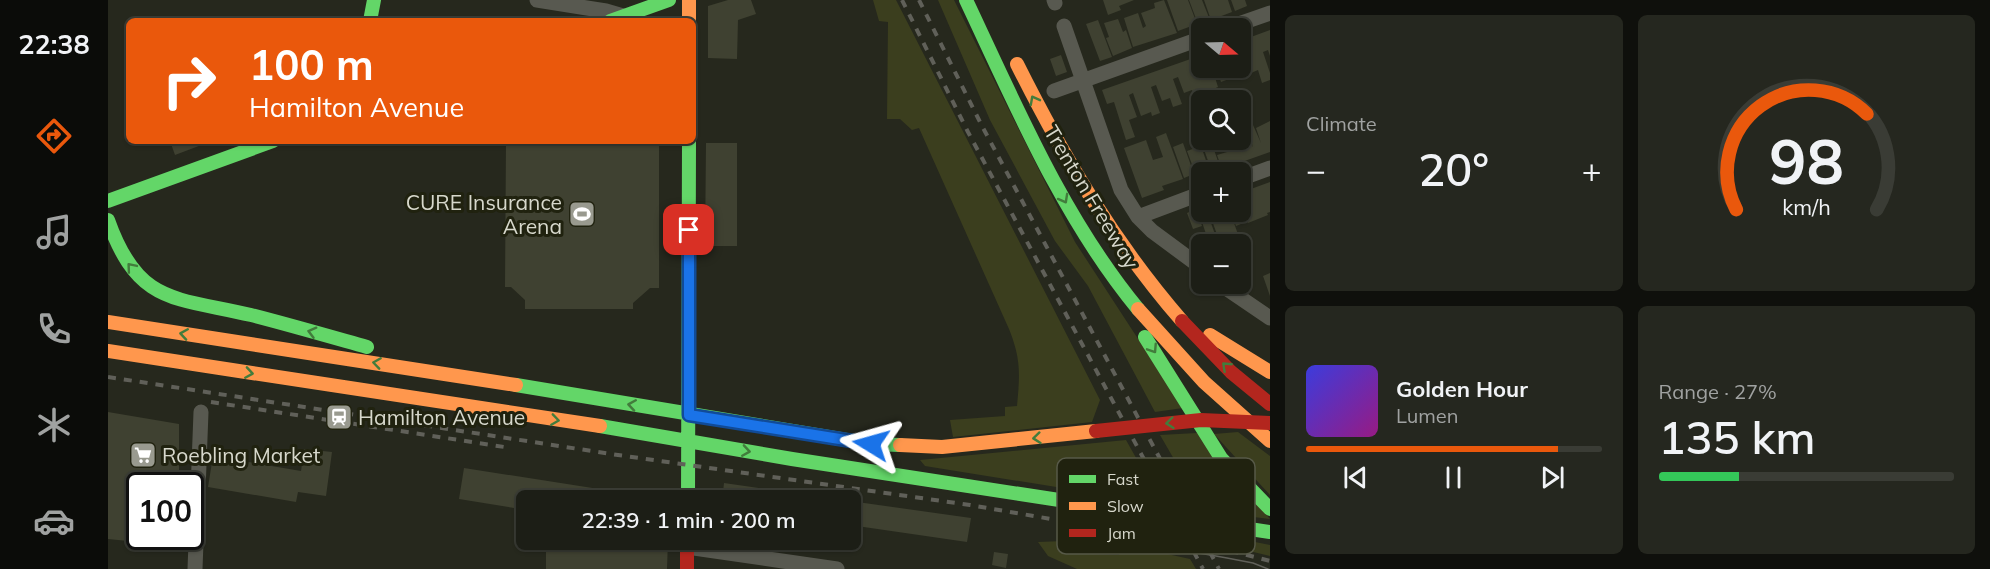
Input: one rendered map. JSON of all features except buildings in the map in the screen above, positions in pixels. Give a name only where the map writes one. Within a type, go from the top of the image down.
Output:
[{"type":"main road","points":[[371,18],[374,0]]},
{"type":"main road","points":[[619,18],[669,0]]},
{"type":"main road","points":[[689,0],[689,18]]},
{"type":"main road","name":"Trenton Freeway","points":[[966,0],[1053,178],[1114,280],[1200,378],[1270,441]]},
{"type":"main road","name":"Trenton Freeway","points":[[1012,52],[1031,94],[1083,185],[1161,297],[1197,339],[1230,371],[1270,404]]},
{"type":"main road","points":[[108,201],[265,144]]},
{"type":"main road","points":[[688,490],[689,144]]},
{"type":"main road","points":[[108,220],[117,246],[128,265],[149,285],[167,295],[383,351],[469,377]]},
{"type":"main road","points":[[1114,280],[1142,332],[1221,458]]},
{"type":"main road","points":[[1161,297],[1215,339],[1270,372]]},
{"type":"main road","points":[[108,322],[469,377],[871,444],[942,447],[1201,420],[1270,423]]},
{"type":"main road","points":[[108,351],[580,423],[1057,500]]},
{"type":"main road","points":[[1255,493],[1270,509]]},
{"type":"main road","points":[[1255,530],[1270,532]]},
{"type":"main road","points":[[687,550],[687,569]]},
{"type":"street","points":[[537,0],[606,11],[615,18]]},
{"type":"street","points":[[1251,20],[1270,13]]},
{"type":"street","points":[[1064,26],[1121,190],[1138,217],[1152,231],[1191,260]]},
{"type":"street","points":[[1054,91],[1191,42]]},
{"type":"street","points":[[1251,175],[1270,168]]},
{"type":"street","points":[[1138,217],[1191,197]]},
{"type":"street","points":[[1235,294],[1270,318]]},
{"type":"street","points":[[195,569],[201,412]]},
{"type":"street","points":[[723,550],[836,569]]},
{"type":"green space","points":[[873,0],[896,0],[1100,400],[1092,422],[953,437],[950,420],[1005,416],[1005,407],[1017,406],[1018,358],[1009,329],[919,128],[912,130],[900,119],[887,119],[888,22],[879,21]]},
{"type":"green space","points":[[938,0],[954,0],[1075,242],[1183,408],[1155,412],[1088,286],[1055,241],[990,120]]},
{"type":"green space","points":[[1238,432],[1270,456],[1270,495],[1255,479],[1255,458],[1236,458],[1214,434]]},
{"type":"green space","points":[[1197,433],[1218,458],[1173,458],[1160,435]]},
{"type":"green space","points":[[1126,440],[1136,458],[1057,458],[1057,487],[925,466],[920,460]]},
{"type":"green space","points":[[1255,501],[1270,519],[1255,517]]},
{"type":"green space","points":[[1057,541],[1057,554],[1167,554],[1190,559],[1196,569],[1077,569],[1048,556],[1038,542]]},
{"type":"green space","points":[[1255,542],[1270,545],[1270,556],[1255,552]]},
{"type":"tram line","points":[[1203,554],[1253,563],[1268,569]]},
{"type":"railway","points":[[902,0],[968,132],[1143,458]]},
{"type":"railway","points":[[919,0],[982,126],[1160,458]]},
{"type":"railway","points":[[108,377],[618,455],[970,505],[1057,520]]},
{"type":"railway","points":[[211,402],[511,448]]},
{"type":"railway","points":[[1195,554],[1203,569]]},
{"type":"railway","points":[[1211,554],[1219,569]]},
{"type":"railway","points":[[1243,554],[1270,561]]},
{"type":"traffic: fast","points":[[371,18],[374,0]]},
{"type":"traffic: fast","points":[[618,18],[669,0]]},
{"type":"traffic: fast","points":[[966,0],[1023,120],[1064,199],[1111,274],[1138,309]]},
{"type":"traffic: fast","points":[[108,201],[265,144]]},
{"type":"traffic: fast","points":[[688,490],[689,144]]},
{"type":"traffic: fast","points":[[108,220],[132,268],[146,283],[162,293],[367,347]]},
{"type":"traffic: fast","points":[[1145,337],[1221,458]]},
{"type":"traffic: fast","points":[[516,385],[871,444],[900,445]]},
{"type":"traffic: fast","points":[[600,426],[792,459],[1057,500]]},
{"type":"traffic: fast","points":[[1255,493],[1270,509]]},
{"type":"traffic: fast","points":[[1255,530],[1270,532]]},
{"type":"traffic: slow","points":[[689,0],[689,18]]},
{"type":"traffic: slow","points":[[1017,64],[1091,198],[1134,261],[1182,321]]},
{"type":"traffic: slow","points":[[1138,309],[1204,382],[1270,441]]},
{"type":"traffic: slow","points":[[108,322],[516,385]]},
{"type":"traffic: slow","points":[[1210,335],[1270,372]]},
{"type":"traffic: slow","points":[[108,351],[600,426]]},
{"type":"traffic: slow","points":[[900,445],[942,447],[1096,431]]},
{"type":"traffic: jam","points":[[1182,321],[1231,372],[1270,404]]},
{"type":"traffic: jam","points":[[1096,431],[1201,420],[1270,423]]},
{"type":"traffic: jam","points":[[687,550],[687,569]]},
{"type":"place","name":"CURE Insurance Arena","points":[[582,214]]},
{"type":"place","name":"Hamilton Avenue","points":[[339,417]]},
{"type":"place","name":"Roebling Market","points":[[143,455]]},
{"type":"route","points":[[689,230],[689,415],[871,444]]}]
